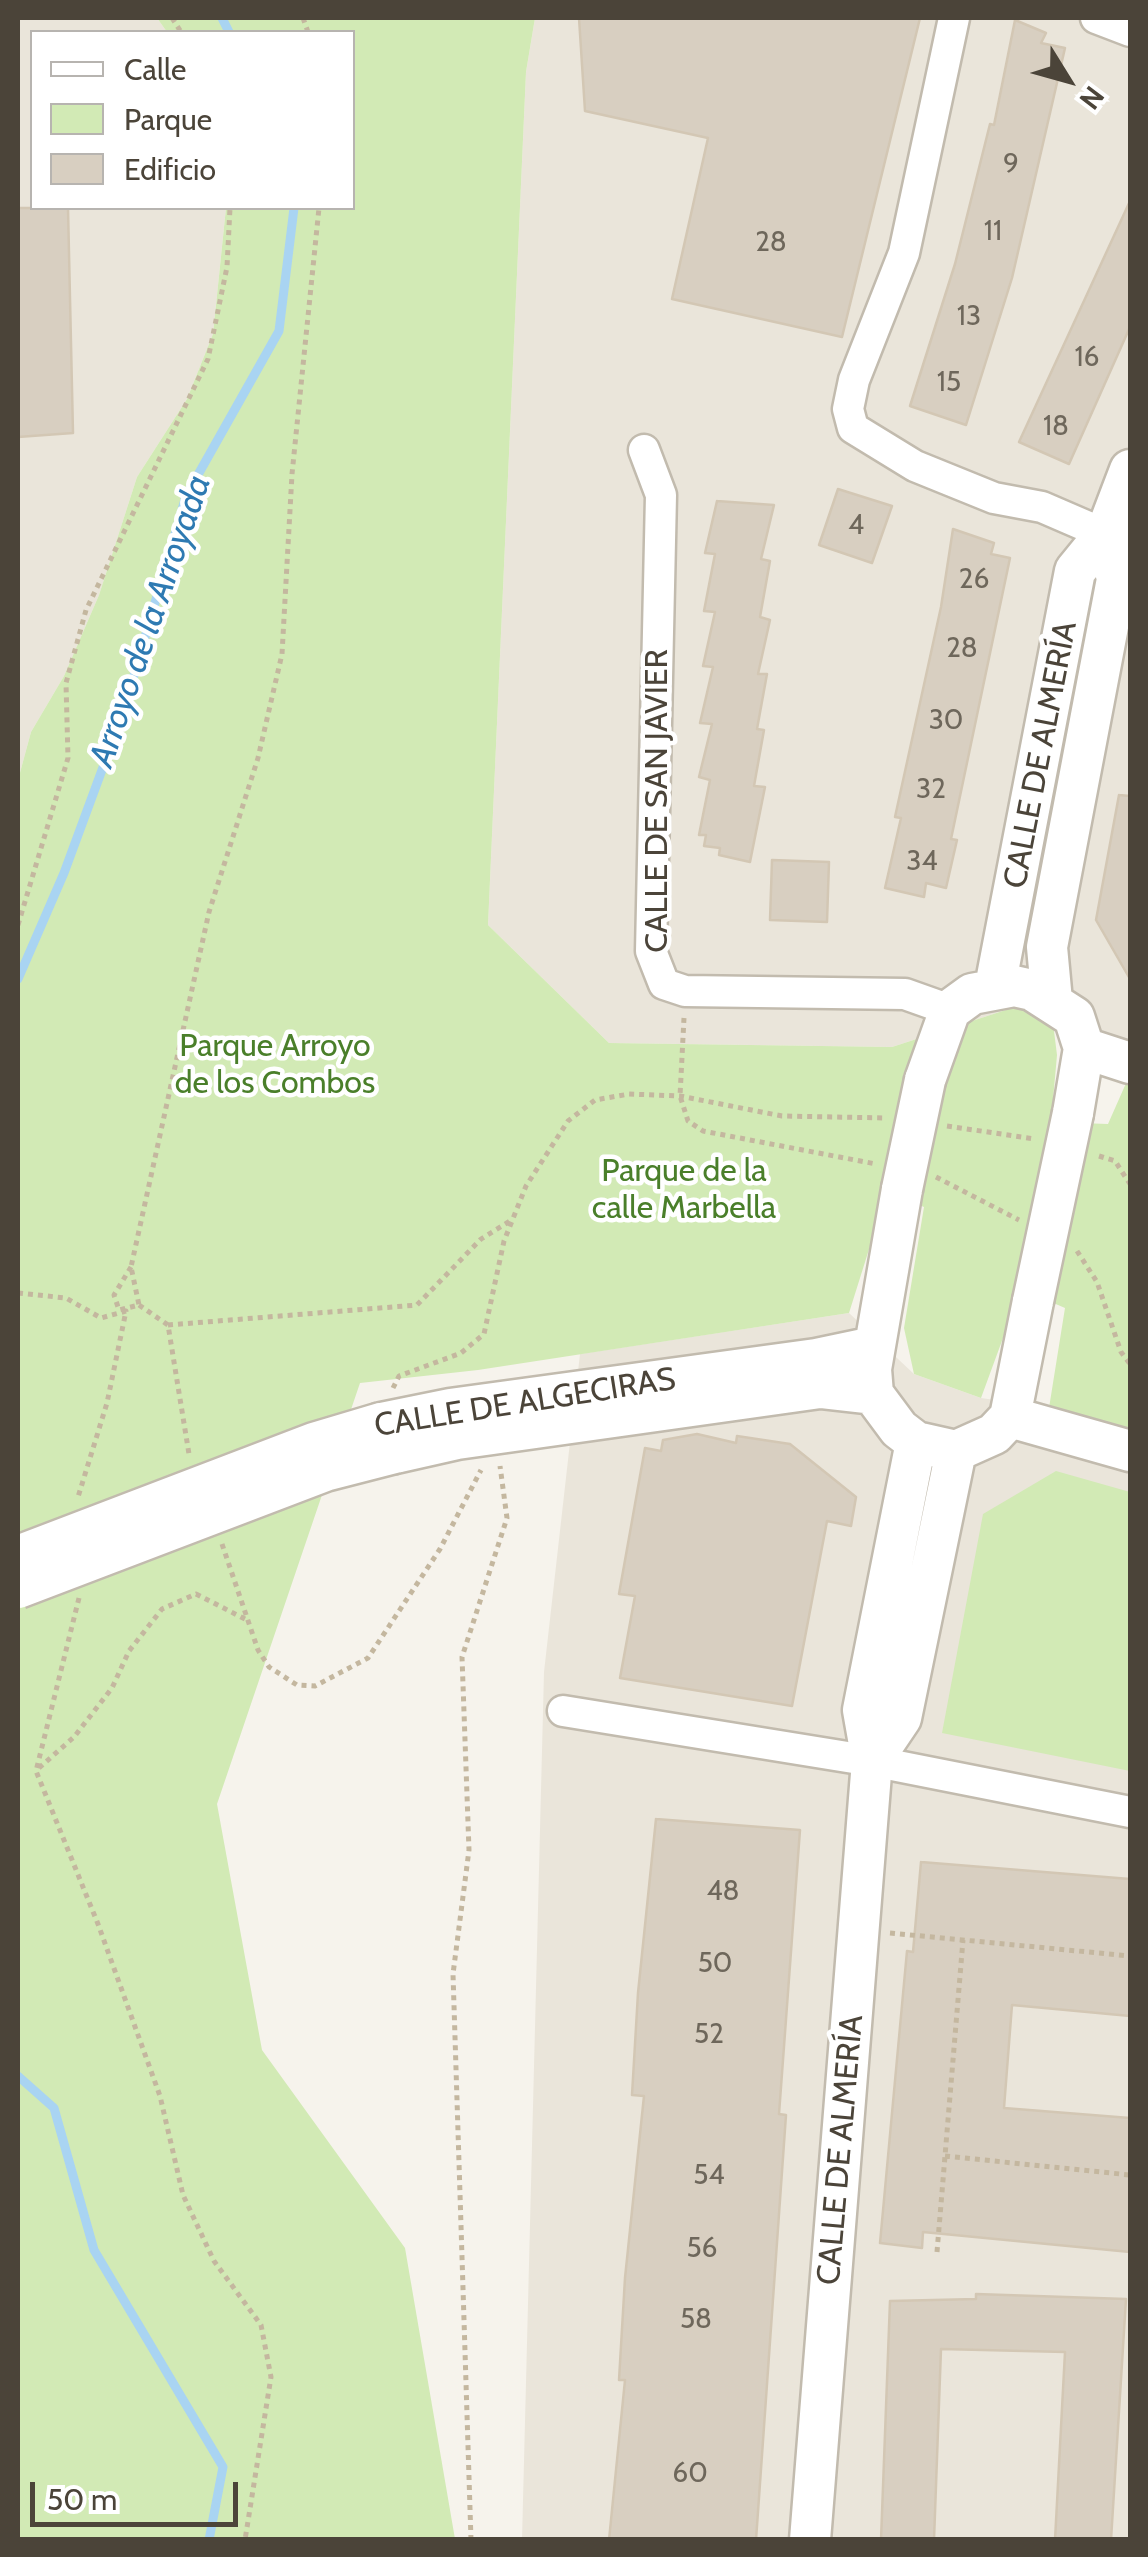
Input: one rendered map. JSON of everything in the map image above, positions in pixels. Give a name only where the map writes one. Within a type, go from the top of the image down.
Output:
[{"type":"street","points":[[954,18],[904,253],[854,380],[848,409],[853,428],[915,466],[994,498],[1042,507],[1118,539]]},
{"type":"street","points":[[1096,18],[1130,31]]},
{"type":"street","name":"CALLE DE SAN JAVIER","points":[[644,450],[661,495],[651,951],[664,984],[685,991],[904,994],[950,1010]]},
{"type":"street","name":"CALLE DE ALMERÍA","points":[[1052,1001],[1048,946],[1117,578],[1118,539],[1130,470]]},
{"type":"street","name":"CALLE DE ALMERÍA","points":[[995,987],[1075,571],[1118,539]]},
{"type":"street","points":[[995,987],[1032,990],[1052,1001],[1074,1017],[1084,1048],[1010,1417],[994,1434],[956,1450],[916,1442],[882,1412],[873,1394],[874,1346],[925,1080],[950,1010],[972,994],[995,987]]},
{"type":"street","points":[[1084,1048],[1130,1063]]},
{"type":"street","name":"CALLE DE ALGECIRAS","points":[[18,1556],[314,1443],[389,1422],[450,1409],[816,1359],[874,1346]]},
{"type":"street","name":"CALLE DE ALGECIRAS","points":[[18,1588],[325,1471],[389,1422],[496,1434],[820,1388],[873,1394]]},
{"type":"street","points":[[1010,1417],[1130,1451]]},
{"type":"street","name":"CALLE DE ALMERÍA","points":[[810,2540],[872,1761],[862,1710],[916,1442]]},
{"type":"street","name":"CALLE DE ALMERÍA","points":[[872,1761],[901,1718],[956,1450]]},
{"type":"street","points":[[563,1712],[872,1761],[1130,1812]]},
{"type":"path","points":[[18,924],[68,758],[66,683],[86,610],[208,359],[226,266],[230,210]]},
{"type":"path","points":[[126,1311],[115,1305],[114,1295],[131,1267],[209,912],[258,758],[282,654],[292,474],[319,210]]},
{"type":"path","points":[[389,1422],[400,1376],[462,1353],[484,1334],[493,1282],[526,1186],[568,1121],[595,1100],[629,1094],[680,1096]]},
{"type":"path","points":[[131,1267],[139,1305],[168,1325],[417,1305],[481,1240],[513,1220]]},
{"type":"path","points":[[18,1292],[66,1298],[101,1318],[139,1305]]},
{"type":"path","points":[[78,1499],[107,1403],[126,1311]]},
{"type":"path","points":[[168,1325],[190,1456]]},
{"type":"path","points":[[220,1538],[247,1620],[269,1667],[298,1685],[315,1686],[332,1680],[368,1658],[471,1495],[496,1434]]},
{"type":"path","points":[[472,2540],[453,1974],[469,1850],[462,1658],[507,1518],[496,1434]]},
{"type":"path","points":[[79,1584],[79,1600],[36,1771],[98,1924],[160,2096],[183,2195],[214,2261],[261,2325],[271,2377],[245,2540]]},
{"type":"path","points":[[36,1771],[74,1738],[112,1688],[129,1650],[162,1609],[196,1594],[247,1620]]},
{"type":"path","points":[[859,1930],[1130,1956]]},
{"type":"path","points":[[936,2252],[963,1940]]},
{"type":"path","points":[[944,2156],[1130,2175]]},
{"type":"shaded area","points":[[18,18],[157,18],[166,30],[30,30],[30,210],[226,210],[213,334],[187,399],[137,477],[99,595],[64,676],[31,732],[18,780]]},
{"type":"shaded area","points":[[535,18],[1130,18],[1130,1061],[1018,1006],[892,1047],[609,1043],[488,925],[526,72]]},
{"type":"shaded area","points":[[849,1313],[914,1374],[981,1398],[1049,1408],[1130,1430],[1130,2539],[522,2540],[544,1672],[580,1354]]},
{"type":"green space","name":"Parque Arroyo de los Combos","points":[[157,18],[535,18],[526,72],[488,925],[609,1043],[892,1047],[1018,1006],[1053,1023],[1057,1055],[1051,1122],[1108,1124],[1127,1081],[1130,1082],[1130,1431],[1049,1408],[1065,1308],[1021,1289],[981,1398],[914,1374],[904,1328],[924,1207],[887,1192],[849,1313],[478,1370],[360,1383],[217,1804],[262,2050],[405,2248],[455,2539],[18,2540],[18,780],[31,732],[64,676],[99,595],[137,477],[187,399],[213,334],[226,210],[355,210],[355,30],[166,30]]},
{"type":"green space","points":[[1056,1471],[1130,1492],[1130,1771],[942,1733],[983,1514]]},
{"type":"building","points":[[579,18],[920,18],[842,337],[672,299],[708,138],[585,111]]},
{"type":"building","points":[[1015,20],[1046,33],[1041,43],[1065,48],[1012,278],[966,425],[910,406],[955,264],[990,124],[994,125]]},
{"type":"building","points":[[1130,201],[1130,327],[1069,464],[1019,442]]},
{"type":"building","points":[[18,208],[68,210],[73,433],[18,437]]},
{"type":"building","points":[[838,489],[892,506],[872,563],[819,545]]},
{"type":"building","points":[[717,501],[774,505],[761,559],[770,561],[760,617],[770,620],[758,674],[767,674],[757,729],[764,730],[754,786],[765,787],[750,862],[719,855],[720,848],[704,846],[706,835],[699,835],[710,780],[699,777],[712,724],[700,723],[713,667],[703,666],[715,612],[704,611],[715,554],[705,553]]},
{"type":"building","points":[[953,529],[994,543],[991,554],[1010,558],[951,839],[957,840],[946,888],[926,883],[924,897],[885,888],[901,818],[895,817],[941,607]]},
{"type":"building","points":[[1119,795],[1130,796],[1130,979],[1096,920]]},
{"type":"building","points":[[772,860],[829,862],[827,922],[770,920]]},
{"type":"building","points":[[697,1434],[736,1443],[737,1436],[790,1444],[856,1497],[851,1526],[827,1521],[792,1706],[620,1678],[635,1596],[619,1594],[645,1448],[661,1451],[663,1440]]},
{"type":"building","points":[[656,1819],[800,1830],[779,2114],[786,2115],[756,2540],[609,2540],[625,2380],[619,2380],[625,2278],[644,2096],[632,2095],[638,1993]]},
{"type":"building","points":[[921,1862],[1130,1879],[1130,2016],[1012,2005],[1004,2108],[1130,2118],[1130,2252],[923,2232],[922,2248],[880,2243],[907,1951],[913,1952]]},
{"type":"building","points":[[976,2294],[1126,2299],[1111,2540],[1055,2540],[1065,2352],[941,2349],[934,2540],[881,2540],[890,2301],[976,2299]]},
{"type":"waterway","name":"Arroyo de la Arroyada","points":[[222,18],[228,30]]},
{"type":"waterway","name":"Arroyo de la Arroyada","points":[[18,979],[64,873],[123,713],[186,496],[279,331],[294,210]]},
{"type":"waterway","name":"Arroyo de la Arroyada","points":[[18,2076],[54,2108],[94,2250],[223,2467],[209,2540]]},
{"type":"park label","name":"Parque de la calle Marbella","points":[[684,1190]]}]
